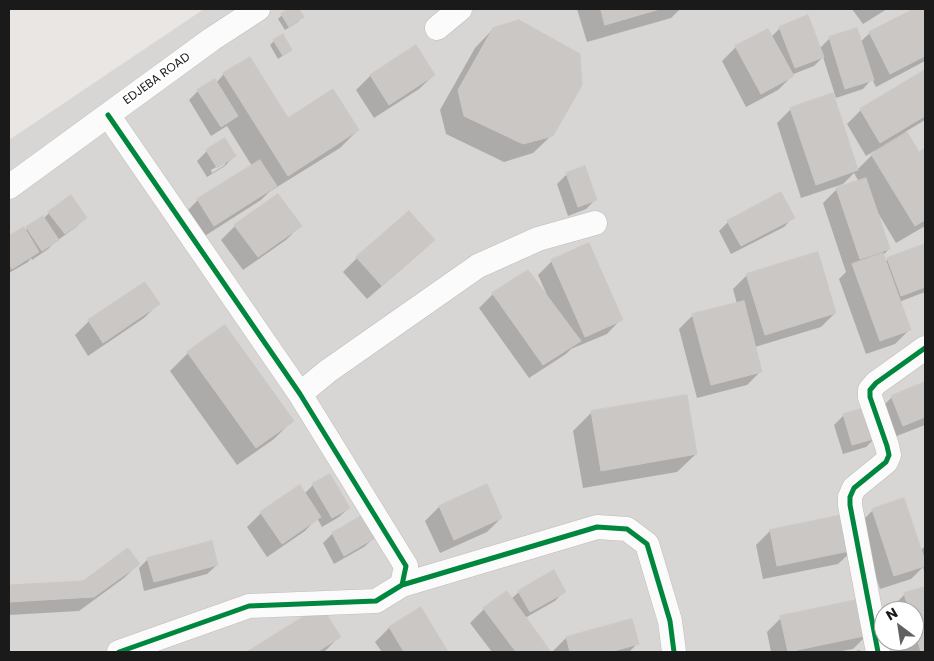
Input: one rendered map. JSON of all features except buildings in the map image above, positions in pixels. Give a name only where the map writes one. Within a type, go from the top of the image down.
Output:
[{"type":"street","name":"EDJEBA ROAD","points":[[9,188],[212,39],[258,9]]},
{"type":"street","points":[[437,28],[460,9]]},
{"type":"street","points":[[108,115],[300,394],[406,566],[402,585]]},
{"type":"street","points":[[300,394],[328,370],[478,266],[538,239],[595,223]]},
{"type":"street","points":[[878,652],[850,497],[854,488],[886,462],[889,455],[870,397],[870,390],[876,383],[925,348]]},
{"type":"street","points":[[119,652],[249,606],[376,601],[402,585],[597,527],[627,529],[647,544],[670,621],[674,652]]},
{"type":"shaded area","points":[[204,9],[925,9],[925,652],[9,652],[9,140]]},
{"type":"cycle path","points":[[108,115],[300,394],[406,566],[402,585],[376,601],[249,606],[119,652]]},
{"type":"cycle path","points":[[878,652],[850,497],[854,488],[886,462],[889,455],[870,397],[870,390],[876,383],[925,348]]},
{"type":"cycle path","points":[[402,585],[597,527],[627,529],[647,544],[670,621],[674,652]]}]
